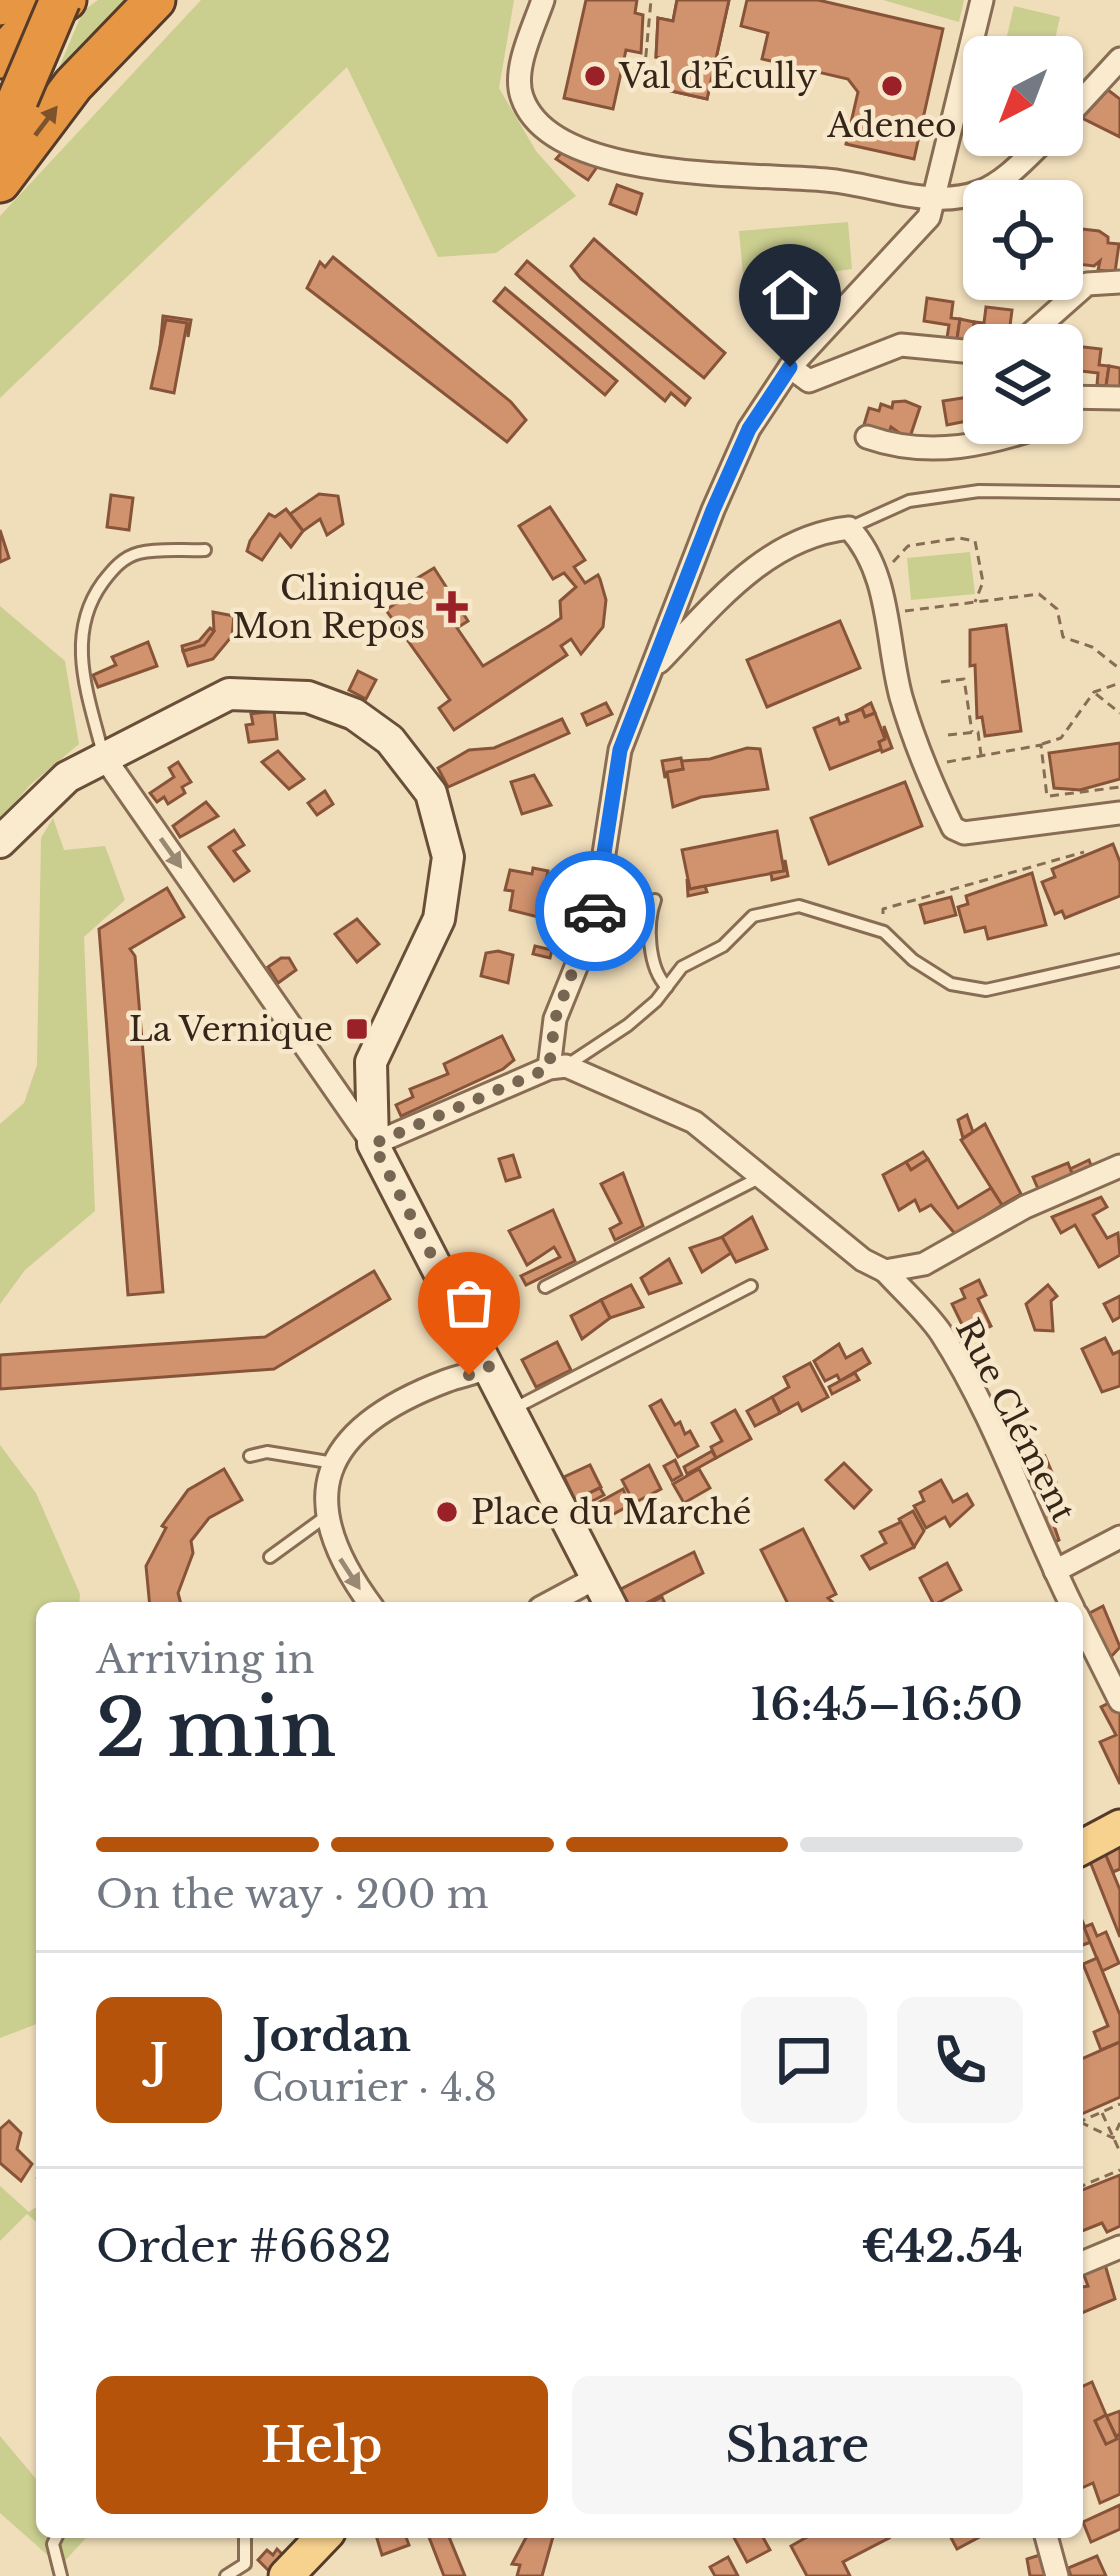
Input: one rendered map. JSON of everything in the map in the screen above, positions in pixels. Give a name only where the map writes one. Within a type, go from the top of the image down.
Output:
[{"type":"highway","points":[[0,5],[13,0]]},
{"type":"highway","points":[[0,58],[63,0]]},
{"type":"highway","points":[[9,115],[63,0]]},
{"type":"highway","points":[[0,182],[95,61],[151,8]]},
{"type":"main road","points":[[0,842],[43,796],[104,757],[230,694],[279,693],[354,715],[390,740],[418,772],[446,834],[445,899],[371,1062],[373,1144],[609,1602]]},
{"type":"main road","points":[[1083,1847],[1120,1827]]},
{"type":"main road","points":[[286,2576],[322,2538]]},
{"type":"street","points":[[542,0],[521,70],[522,98],[542,124],[572,145],[607,159],[669,171],[829,180],[938,200],[981,192],[1025,156]]},
{"type":"street","points":[[104,757],[373,1144],[558,1067],[555,1019],[593,925],[620,750],[651,671],[749,429],[790,367],[923,226],[938,200],[982,0]]},
{"type":"street","points":[[1083,99],[1120,59]]},
{"type":"street","points":[[1042,324],[1087,284],[1120,282]]},
{"type":"street","points":[[790,367],[809,381],[901,345],[963,351]]},
{"type":"street","points":[[1083,397],[1120,398]]},
{"type":"street","points":[[866,437],[906,451],[968,444]]},
{"type":"street","points":[[651,671],[750,567],[831,530],[849,528],[878,577],[901,696],[926,772],[953,828],[964,832],[1120,813]]},
{"type":"street","name":"Rue Clément","points":[[558,1067],[694,1122],[863,1261],[885,1271],[939,1330],[998,1439],[1070,1602]]},
{"type":"street","points":[[885,1271],[924,1264],[1025,1207],[1120,1166]]},
{"type":"street","points":[[369,1602],[337,1555],[326,1517],[334,1463],[349,1438],[392,1406],[490,1366]]},
{"type":"street","points":[[1055,1571],[1120,1537]]},
{"type":"street","points":[[551,1602],[596,1578]]},
{"type":"street","name":"Rue Clément","points":[[1083,1628],[1120,1701]]},
{"type":"street","points":[[1083,2262],[1120,2247]]},
{"type":"street","points":[[1047,2538],[1057,2576]]},
{"type":"lane","points":[[849,528],[909,501],[979,491],[1120,493]]},
{"type":"lane","points":[[104,757],[83,677],[81,631],[88,603],[113,568],[134,554],[205,550]]},
{"type":"lane","points":[[655,900],[650,938],[660,980],[667,987]]},
{"type":"lane","points":[[558,1067],[628,1025],[682,967],[723,946],[752,916],[799,906],[884,932],[932,974],[986,990],[1120,960]]},
{"type":"lane","points":[[545,1287],[762,1177]]},
{"type":"lane","points":[[512,1409],[751,1286]]},
{"type":"lane","points":[[250,1456],[267,1452],[334,1463]]},
{"type":"lane","points":[[270,1557],[326,1517]]},
{"type":"lane","points":[[56,2538],[53,2544],[61,2576]]},
{"type":"lane","points":[[244,2538],[245,2564],[258,2576]]},
{"type":"lane","points":[[226,2576],[245,2564]]},
{"type":"path","points":[[643,87],[651,0]]},
{"type":"path","points":[[895,578],[893,560],[900,548],[969,538],[979,545],[983,582],[975,602]]},
{"type":"path","points":[[886,614],[1046,596],[1057,609],[1063,637],[1092,647],[1120,669]]},
{"type":"path","points":[[941,682],[964,679],[972,733]]},
{"type":"path","points":[[939,763],[1061,738],[1094,692],[1120,683]]},
{"type":"path","points":[[1094,692],[1120,713]]},
{"type":"path","points":[[948,735],[978,732],[982,756]]},
{"type":"path","points":[[1041,745],[1051,821]]},
{"type":"path","points":[[1047,796],[1120,787]]},
{"type":"path","points":[[884,932],[883,909],[1084,852]]},
{"type":"path","points":[[1083,2120],[1120,2104]]},
{"type":"path","points":[[1101,2111],[1120,2152]]},
{"type":"path","points":[[1113,2138],[1120,2123]]},
{"type":"path","points":[[1083,2124],[1113,2138]]},
{"type":"path","points":[[1083,2185],[1120,2170]]},
{"type":"green space","points":[[98,0],[126,0],[52,84],[83,11]]},
{"type":"green space","points":[[201,0],[514,0],[499,88],[536,151],[576,196],[496,253],[438,257],[347,67],[0,398],[0,216]]},
{"type":"green space","points":[[883,0],[964,0],[959,22]]},
{"type":"green space","points":[[1014,6],[1060,17],[1056,36],[1007,36]]},
{"type":"green space","points":[[848,222],[852,269],[744,285],[739,231]]},
{"type":"green space","points":[[970,552],[975,594],[911,600],[907,558]]},
{"type":"green space","points":[[0,606],[65,661],[79,744],[30,785],[0,820]]},
{"type":"green space","points":[[53,818],[64,850],[105,846],[125,900],[84,937],[95,1211],[25,1270],[0,1304],[0,1124],[24,1103],[37,1065],[41,838]]},
{"type":"green space","points":[[0,1445],[36,1493],[80,1594],[79,1602],[36,1602],[36,2024],[0,2038]]},
{"type":"green space","points":[[0,2186],[29,2212],[36,2207],[36,2222],[27,2214],[0,2241]]},
{"type":"green space","points":[[0,2436],[36,2479],[36,2538],[86,2538],[60,2566],[0,2513]]},
{"type":"building","name":"Val d’Écully","points":[[586,0],[637,0],[635,13],[643,15],[641,53],[626,50],[613,109],[564,98]]},
{"type":"building","name":"Val d’Écully","points":[[677,0],[729,0],[707,99],[658,88],[664,59],[656,57],[658,18],[673,21]]},
{"type":"building","name":"Val d’Écully","points":[[677,0],[729,0],[707,99],[658,88],[664,59],[656,57],[658,18],[673,21]]},
{"type":"building","name":"Adeneo","points":[[747,0],[818,0],[943,29],[914,159],[846,144],[858,92],[848,79],[762,59],[768,33],[741,26]]},
{"type":"building","points":[[1108,90],[1120,99],[1120,137],[1083,118]]},
{"type":"building","points":[[562,152],[597,167],[588,180],[556,159]]},
{"type":"building","points":[[617,185],[642,194],[636,214],[610,204]]},
{"type":"building","points":[[1083,229],[1099,231],[1108,243],[1119,244],[1115,272],[1098,270],[1100,261],[1094,266],[1083,265]]},
{"type":"building","points":[[594,239],[725,353],[704,378],[581,279],[571,266]]},
{"type":"building","points":[[333,257],[511,402],[526,420],[507,442],[307,288],[320,262],[325,267]]},
{"type":"building","points":[[527,261],[690,398],[685,405],[671,393],[665,401],[516,274]]},
{"type":"building","points":[[505,288],[617,381],[605,395],[494,301]]},
{"type":"building","points":[[927,298],[953,302],[951,318],[960,319],[957,339],[947,338],[949,325],[924,321]]},
{"type":"building","points":[[986,307],[1012,310],[1010,324],[974,324],[984,323]]},
{"type":"building","points":[[163,316],[191,320],[188,337],[187,323],[166,320],[158,370]]},
{"type":"building","points":[[960,319],[974,322],[963,324],[963,340],[957,339]]},
{"type":"building","points":[[166,320],[187,323],[174,393],[151,388]]},
{"type":"building","points":[[1083,347],[1101,349],[1099,365],[1109,366],[1106,386],[1097,385],[1098,373],[1083,371]]},
{"type":"building","points":[[1109,366],[1120,368],[1120,388],[1106,386]]},
{"type":"building","points":[[963,398],[963,422],[947,425],[943,401]]},
{"type":"building","points":[[893,402],[920,407],[909,440],[891,427],[888,436],[863,428],[869,408],[879,411],[881,404],[892,408]]},
{"type":"building","points":[[319,494],[338,496],[343,524],[327,535],[320,519],[303,531],[290,514]]},
{"type":"building","points":[[111,495],[133,498],[129,530],[107,527]]},
{"type":"building","points":[[550,507],[585,560],[574,567],[585,583],[598,575],[600,579],[606,600],[603,627],[581,654],[571,639],[561,646],[567,655],[454,730],[439,708],[450,700],[386,610],[396,603],[401,588],[434,568],[468,621],[457,628],[483,666],[549,626],[561,618],[560,601],[576,587],[564,573],[553,579],[519,526]]},
{"type":"building","points":[[286,509],[303,531],[291,547],[280,534],[262,560],[247,551],[269,514],[275,517]]},
{"type":"building","points":[[0,530],[9,558],[0,562]]},
{"type":"building","points":[[213,612],[234,616],[232,636],[213,659],[188,666],[183,651],[204,645],[214,631]]},
{"type":"building","points":[[840,621],[860,668],[767,707],[747,660]]},
{"type":"building","points":[[1006,625],[1021,731],[985,736],[982,717],[977,718],[970,630]]},
{"type":"building","points":[[210,628],[214,631],[204,645],[183,651],[182,646],[199,641]]},
{"type":"building","points":[[148,642],[157,666],[98,687],[93,675],[116,665],[112,657]]},
{"type":"building","points":[[358,671],[376,680],[366,699],[349,690]]},
{"type":"building","points":[[606,703],[612,714],[587,725],[582,714]]},
{"type":"building","points":[[871,703],[875,713],[865,717],[862,709],[855,712]]},
{"type":"building","points":[[862,709],[865,717],[875,713],[885,739],[879,742],[882,749],[830,769],[814,728],[838,718],[840,724],[848,721],[846,715]]},
{"type":"building","points":[[274,711],[277,739],[249,742],[246,725],[253,724],[251,714]]},
{"type":"building","points":[[562,719],[569,733],[448,787],[438,768],[469,750],[494,748]]},
{"type":"building","points":[[884,726],[892,748],[882,752],[879,742],[885,739]]},
{"type":"building","points":[[1120,743],[1120,779],[1080,790],[1054,788],[1049,753]]},
{"type":"building","points":[[760,749],[768,789],[701,797],[673,807],[667,772],[683,769],[681,761],[710,759]]},
{"type":"building","points":[[278,751],[304,779],[289,789],[262,762]]},
{"type":"building","points":[[681,758],[683,769],[667,772],[665,778],[662,761]]},
{"type":"building","points":[[178,762],[191,782],[182,787],[185,793],[168,804],[164,797],[157,802],[150,793],[174,777],[169,768]]},
{"type":"building","points":[[534,775],[551,805],[522,814],[511,782]]},
{"type":"building","points":[[905,782],[922,826],[829,864],[811,818]]},
{"type":"building","points":[[325,791],[333,804],[317,815],[308,803]]},
{"type":"building","points":[[206,802],[218,816],[180,837],[173,826]]},
{"type":"building","points":[[234,830],[244,845],[234,851],[249,871],[234,881],[209,847]]},
{"type":"building","points":[[777,831],[784,871],[690,889],[682,850]]},
{"type":"building","points":[[1113,844],[1120,862],[1120,896],[1065,918],[1062,911],[1055,914],[1042,882],[1055,877],[1052,869]]},
{"type":"building","points":[[785,860],[788,876],[772,880],[771,873],[784,871]]},
{"type":"building","points":[[533,868],[548,871],[538,917],[510,910],[513,891],[505,890],[510,870],[532,874]]},
{"type":"building","points":[[1032,873],[1046,925],[988,939],[985,927],[965,932],[958,907],[968,904],[966,896]]},
{"type":"building","points":[[687,879],[690,889],[705,886],[707,892],[688,896]]},
{"type":"building","points":[[167,888],[184,917],[130,949],[135,956],[163,1292],[128,1295],[99,929]]},
{"type":"building","points":[[951,897],[956,915],[925,923],[920,905]]},
{"type":"building","points":[[357,919],[379,944],[357,962],[335,934]]},
{"type":"building","points":[[535,946],[552,950],[550,958],[533,954]]},
{"type":"building","points":[[486,953],[513,955],[508,983],[481,976]]},
{"type":"building","points":[[289,958],[296,970],[278,983],[268,967]]},
{"type":"building","points":[[502,1036],[514,1060],[503,1069],[401,1116],[396,1105],[413,1097],[410,1089],[448,1074],[444,1064]]},
{"type":"building","points":[[967,1115],[973,1132],[963,1138],[958,1120]]},
{"type":"building","points":[[985,1124],[1021,1194],[1002,1205],[961,1140]]},
{"type":"building","points":[[923,1152],[928,1159],[911,1170],[906,1162]]},
{"type":"building","points":[[513,1155],[520,1177],[506,1181],[499,1159]]},
{"type":"building","points":[[928,1159],[958,1208],[991,1188],[1002,1205],[956,1235],[931,1205],[920,1211],[915,1200],[899,1210],[883,1175],[906,1162],[911,1170]]},
{"type":"building","points":[[1089,1160],[1092,1168],[1073,1176],[1070,1169]]},
{"type":"building","points":[[1068,1163],[1073,1176],[1039,1191],[1033,1177]]},
{"type":"building","points":[[623,1173],[643,1226],[615,1240],[610,1229],[621,1223],[601,1184]]},
{"type":"building","points":[[1101,1197],[1107,1207],[1093,1215],[1107,1238],[1118,1233],[1120,1255],[1099,1267],[1075,1225],[1061,1233],[1052,1217]]},
{"type":"building","points":[[553,1210],[575,1261],[526,1285],[521,1276],[560,1257],[554,1247],[527,1265],[509,1231]]},
{"type":"building","points":[[752,1217],[767,1249],[736,1262],[722,1237]]},
{"type":"building","points":[[722,1237],[731,1253],[702,1272],[690,1248]]},
{"type":"building","points":[[669,1259],[681,1283],[649,1294],[641,1278]]},
{"type":"building","points":[[374,1271],[390,1299],[274,1369],[0,1389],[0,1355],[265,1337]]},
{"type":"building","points":[[979,1280],[986,1295],[978,1299],[991,1326],[968,1337],[952,1304],[965,1298],[961,1289]]},
{"type":"building","points":[[631,1285],[643,1307],[610,1318],[601,1300]]},
{"type":"building","points":[[1048,1285],[1057,1296],[1051,1301],[1053,1331],[1035,1330],[1026,1304]]},
{"type":"building","points":[[1120,1296],[1120,1317],[1113,1321],[1104,1304]]},
{"type":"building","points":[[601,1300],[610,1318],[582,1339],[571,1316]]},
{"type":"building","points":[[1105,1338],[1113,1354],[1120,1351],[1120,1386],[1102,1392],[1082,1349]]},
{"type":"building","points":[[557,1342],[571,1370],[536,1387],[522,1360]]},
{"type":"building","points":[[839,1344],[846,1358],[862,1349],[870,1363],[840,1381],[837,1375],[825,1381],[814,1361]]},
{"type":"building","points":[[810,1363],[828,1397],[802,1411],[798,1403],[780,1413],[772,1397],[789,1387],[784,1377]]},
{"type":"building","points":[[855,1373],[859,1380],[832,1394],[829,1387]]},
{"type":"building","points":[[772,1397],[780,1413],[755,1426],[747,1411]]},
{"type":"building","points":[[661,1400],[675,1425],[680,1422],[685,1434],[690,1431],[698,1446],[678,1457],[650,1406]]},
{"type":"building","points":[[735,1410],[751,1439],[716,1458],[711,1447],[722,1441],[712,1423]]},
{"type":"building","points":[[712,1451],[716,1458],[687,1474],[684,1467]]},
{"type":"building","points":[[1027,1455],[1030,1463],[1045,1456],[1056,1482],[1041,1488],[1059,1540],[1049,1545],[1012,1462]]},
{"type":"building","points":[[675,1460],[682,1475],[672,1481],[664,1466]]},
{"type":"building","points":[[844,1463],[871,1490],[854,1508],[826,1480]]},
{"type":"building","points":[[590,1465],[601,1487],[575,1500],[564,1477]]},
{"type":"building","points":[[649,1465],[661,1489],[634,1503],[622,1480]]},
{"type":"building","points":[[224,1469],[242,1500],[209,1518],[191,1541],[193,1553],[178,1593],[180,1602],[149,1602],[146,1566],[166,1528],[162,1526],[188,1490]]},
{"type":"building","points":[[699,1469],[710,1488],[684,1503],[673,1484]]},
{"type":"building","points":[[941,1480],[953,1502],[967,1494],[973,1505],[950,1526],[945,1517],[926,1528],[914,1506],[924,1501],[920,1492]]},
{"type":"building","points":[[600,1488],[604,1495],[579,1508],[575,1500]]},
{"type":"building","points":[[623,1489],[630,1505],[588,1528],[581,1512]]},
{"type":"building","points":[[913,1511],[924,1531],[914,1547],[899,1519]]},
{"type":"building","points":[[901,1522],[914,1547],[870,1569],[862,1556],[886,1543],[880,1532]]},
{"type":"building","points":[[803,1529],[836,1594],[828,1598],[832,1602],[787,1602],[761,1550]]},
{"type":"building","points":[[694,1552],[703,1573],[648,1602],[622,1602],[617,1591]]},
{"type":"building","points":[[947,1563],[961,1590],[932,1602],[920,1578]]},
{"type":"building","points":[[1103,1606],[1120,1647],[1109,1659],[1086,1615]]},
{"type":"building","points":[[1113,1701],[1120,1714],[1120,1784],[1100,1742],[1116,1735],[1101,1707]]},
{"type":"building","points":[[1120,1843],[1120,1869],[1113,1872],[1104,1851]]},
{"type":"building","points":[[1104,1851],[1120,1890],[1120,1937],[1089,1859]]},
{"type":"building","points":[[1092,1924],[1097,1936],[1106,1932],[1119,1963],[1102,1971],[1084,1927]]},
{"type":"building","points":[[1097,1958],[1120,2015],[1120,2042],[1101,2050],[1094,2032],[1108,2026],[1083,1964]]},
{"type":"building","points":[[1120,2042],[1120,2097],[1083,2113],[1083,2058]]},
{"type":"building","points":[[9,2121],[21,2133],[17,2149],[32,2164],[21,2181],[0,2163],[0,2129]]},
{"type":"building","points":[[1120,2175],[1120,2226],[1107,2232],[1102,2223],[1083,2231],[1083,2190]]},
{"type":"building","points":[[1104,2261],[1115,2299],[1083,2312],[1083,2287],[1088,2286],[1083,2270]]},
{"type":"building","points":[[1092,2382],[1106,2415],[1095,2421],[1106,2444],[1120,2434],[1120,2494],[1100,2503],[1093,2483],[1083,2487],[1083,2386]]},
{"type":"building","points":[[1120,2411],[1120,2434],[1116,2436],[1106,2416]]},
{"type":"building","points":[[1106,2415],[1117,2439],[1106,2444],[1095,2421]]},
{"type":"building","points":[[1120,2505],[1120,2529],[1091,2542],[1083,2522]]},
{"type":"building","points":[[377,2538],[406,2538],[409,2545],[382,2555]]},
{"type":"building","points":[[429,2538],[449,2538],[465,2576],[444,2576]]},
{"type":"building","points":[[526,2538],[553,2538],[542,2576],[517,2576],[520,2565],[512,2564]]},
{"type":"building","points":[[734,2538],[763,2538],[770,2550],[747,2562]]},
{"type":"building","points":[[805,2538],[889,2538],[843,2562],[850,2576],[807,2576],[791,2546]]},
{"type":"building","points":[[951,2538],[978,2538],[957,2549]]},
{"type":"building","points":[[277,2549],[287,2559],[272,2574],[258,2560],[267,2550],[273,2555]]},
{"type":"building","points":[[1040,2555],[1046,2576],[1030,2576],[1027,2559]]},
{"type":"building","points":[[1097,2556],[1106,2576],[1071,2576],[1068,2568]]},
{"type":"building","points":[[728,2557],[738,2576],[715,2576],[710,2567]]},
{"type":"way so far","points":[[469,1375],[490,1366],[373,1144],[476,1104],[549,1068],[555,1019],[595,911]]},
{"type":"place","name":"Val d’Écully","points":[[595,76]]},
{"type":"place","name":"Adeneo","points":[[892,86]]},
{"type":"place","name":"Clinique Mon Repos","points":[[452,607]]},
{"type":"place","name":"La Vernique","points":[[357,1029]]},
{"type":"place","name":"Place du Marché","points":[[447,1512]]},
{"type":"route","points":[[595,911],[620,750],[713,510],[749,429],[790,367]]}]
